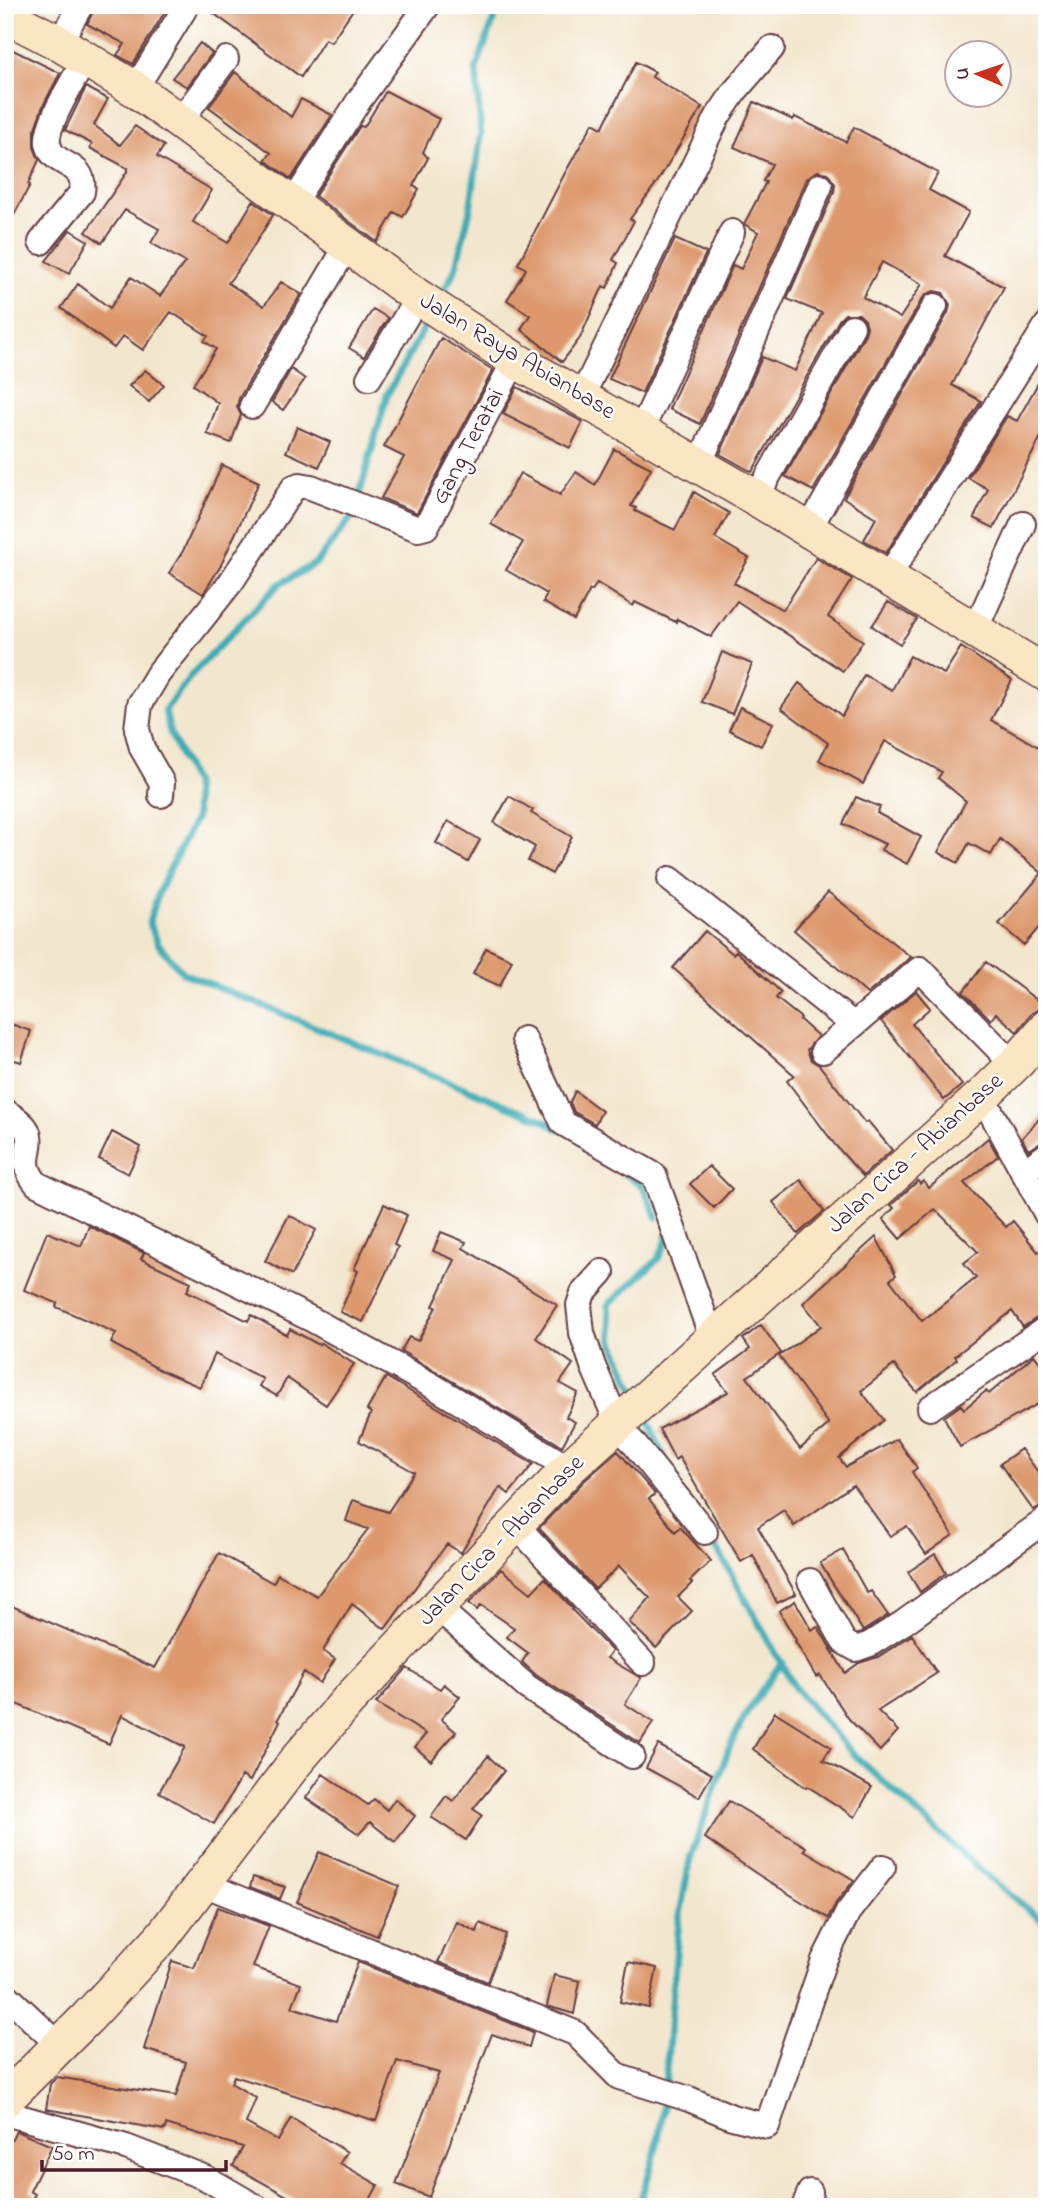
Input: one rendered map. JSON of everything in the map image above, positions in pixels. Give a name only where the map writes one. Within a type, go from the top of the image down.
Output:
[{"type":"street","points":[[41,242],[82,192],[83,184],[79,171],[52,155],[47,141],[72,51],[81,5]]},
{"type":"street","points":[[135,89],[187,5]]},
{"type":"street","points":[[293,203],[360,99],[428,5]]},
{"type":"street","name":"Jalan Raya Abianbase","points":[[5,15],[135,89],[293,203],[347,246],[515,360],[809,529],[1047,674]]},
{"type":"street","points":[[581,398],[718,116],[735,91],[772,48]]},
{"type":"street","points":[[180,121],[226,59]]},
{"type":"street","points":[[699,465],[820,186]]},
{"type":"street","points":[[641,431],[732,232]]},
{"type":"street","points":[[252,406],[347,246]]},
{"type":"street","points":[[369,378],[420,298]]},
{"type":"street","points":[[809,529],[935,306]]},
{"type":"street","points":[[888,577],[1047,325]]},
{"type":"street","points":[[756,498],[852,327]]},
{"type":"street","name":"Gang Teratai","points":[[161,795],[162,783],[142,748],[137,729],[140,704],[158,674],[231,582],[294,487],[311,487],[418,529],[428,524],[515,360]]},
{"type":"street","points":[[975,630],[1023,524]]},
{"type":"street","points":[[670,878],[855,1025]]},
{"type":"street","points":[[823,1051],[920,969],[1014,1065]]},
{"type":"street","name":"Jalan Cica - Abianbase","points":[[5,2100],[88,2017],[162,1937],[297,1759],[347,1702],[569,1468],[982,1096],[1047,1027]]},
{"type":"street","points":[[524,1039],[562,1123],[654,1175],[712,1338]]},
{"type":"street","points":[[982,1096],[1047,1214]]},
{"type":"street","points":[[5,1111],[26,1129],[26,1168],[37,1184],[311,1319],[433,1386],[569,1468]]},
{"type":"street","points":[[1023,1172],[1047,1155]]},
{"type":"street","points":[[602,1272],[583,1293],[579,1305],[579,1317],[593,1366],[622,1420],[705,1532]]},
{"type":"street","points":[[930,1408],[1047,1328]]},
{"type":"street","points":[[810,1581],[844,1642],[856,1649],[870,1644],[903,1623],[1047,1519]]},
{"type":"street","points":[[516,1525],[643,1663]]},
{"type":"street","points":[[438,1608],[527,1687],[632,1756]]},
{"type":"street","points":[[201,1883],[575,2033],[619,2077],[690,2099],[732,2117],[767,2126],[824,1961],[848,1912],[883,1867]]},
{"type":"street","points":[[5,1994],[59,2045]]},
{"type":"street","points":[[5,2113],[126,2147],[206,2178],[256,2207]]},
{"type":"building","points":[[96,5],[169,5],[133,64],[117,55],[125,44],[87,24]]},
{"type":"building","points":[[202,5],[356,5],[331,42],[325,39],[301,77]]},
{"type":"building","points":[[200,43],[212,53],[187,87],[172,78]]},
{"type":"building","points":[[13,50],[60,73],[34,131],[34,147],[39,160],[28,184],[30,185],[5,232],[5,66]]},
{"type":"building","points":[[636,62],[655,72],[652,77],[702,107],[658,181],[630,219],[634,221],[613,260],[618,263],[607,288],[603,286],[580,338],[562,362],[521,329],[530,315],[507,300],[526,269],[518,264],[565,173],[593,123],[602,128]]},
{"type":"building","points":[[235,72],[291,117],[301,99],[332,115],[291,179],[265,160],[271,153],[209,107]]},
{"type":"building","points":[[86,87],[108,99],[94,125],[120,145],[135,126],[164,146],[157,157],[212,190],[193,222],[228,243],[253,201],[273,215],[228,283],[264,306],[281,282],[301,294],[239,398],[237,407],[241,415],[231,443],[207,434],[218,403],[193,385],[216,349],[204,341],[208,336],[171,312],[143,350],[123,336],[114,348],[61,308],[78,284],[110,308],[131,277],[160,296],[185,262],[151,243],[159,229],[125,210],[102,243],[86,232],[127,172],[127,168],[90,148],[92,144],[65,130]]},
{"type":"building","points":[[386,91],[439,119],[423,152],[428,158],[413,186],[419,189],[403,217],[394,212],[377,242],[315,196]]},
{"type":"building","points":[[754,102],[793,120],[795,117],[846,142],[854,127],[938,173],[929,190],[969,212],[945,256],[1004,287],[952,385],[981,401],[886,553],[864,540],[876,518],[844,498],[948,313],[950,305],[943,293],[934,291],[922,299],[813,491],[785,476],[865,334],[865,320],[859,314],[845,314],[839,320],[752,472],[720,454],[762,357],[795,371],[822,313],[787,299],[834,192],[835,184],[827,173],[818,171],[806,180],[700,424],[669,409],[733,265],[741,269],[758,232],[744,224],[766,182],[763,181],[772,164],[734,147]],"holes":[[[882,262],[922,284],[900,318],[863,297]]]},
{"type":"building","points":[[70,230],[88,241],[69,274],[46,261]]},
{"type":"building","points":[[675,239],[706,253],[642,393],[609,379]]},
{"type":"building","points":[[373,309],[388,318],[364,357],[349,348]]},
{"type":"building","points":[[441,338],[493,370],[417,513],[381,498],[404,457],[384,447]]},
{"type":"building","points":[[1047,367],[1047,425],[994,528],[974,518],[988,489],[968,478],[1007,416],[1017,421]]},
{"type":"building","points":[[291,369],[305,379],[283,410],[272,402]]},
{"type":"building","points":[[145,370],[164,385],[149,402],[129,386]]},
{"type":"building","points":[[517,387],[583,422],[570,448],[503,414]]},
{"type":"building","points":[[297,427],[330,442],[319,467],[286,452]]},
{"type":"building","points":[[614,449],[651,468],[631,506],[636,508],[635,511],[675,530],[694,492],[729,513],[715,538],[749,558],[734,583],[783,610],[816,558],[852,579],[828,617],[863,641],[843,671],[737,601],[711,637],[677,619],[676,622],[635,602],[633,606],[597,583],[592,591],[590,590],[574,620],[543,602],[547,594],[506,570],[523,542],[491,524],[520,473],[560,495],[576,472],[595,485]]},
{"type":"building","points":[[222,465],[259,482],[220,567],[203,594],[169,573],[183,551]]},
{"type":"building","points":[[888,602],[917,619],[900,644],[872,626]]},
{"type":"building","points":[[961,647],[1012,680],[991,720],[1047,752],[1047,918],[1024,945],[999,924],[1042,873],[1000,839],[991,855],[969,843],[958,863],[938,852],[966,801],[938,778],[942,772],[885,741],[863,784],[819,760],[828,743],[781,708],[799,683],[842,716],[864,675],[892,690],[910,656],[944,674]]},
{"type":"building","points":[[722,652],[752,664],[732,714],[702,702]]},
{"type":"building","points":[[740,707],[773,723],[761,746],[729,730]]},
{"type":"building","points":[[509,796],[533,810],[531,813],[572,837],[552,874],[528,861],[535,847],[494,823]]},
{"type":"building","points":[[856,797],[880,807],[877,813],[921,837],[907,864],[881,850],[885,844],[843,824]]},
{"type":"building","points":[[448,821],[480,840],[468,862],[436,843]]},
{"type":"building","points":[[828,892],[911,957],[867,994],[794,930]]},
{"type":"building","points":[[705,931],[733,954],[736,951],[781,992],[776,998],[818,1036],[807,1050],[811,1060],[819,1065],[865,1123],[868,1121],[892,1150],[863,1176],[836,1146],[787,1081],[794,1075],[673,968]]},
{"type":"building","points":[[486,948],[512,960],[500,986],[473,974]]},
{"type":"building","points":[[986,962],[1045,1006],[1032,1013],[1017,1032],[996,1013],[991,1020],[963,992]]},
{"type":"building","points":[[916,991],[930,1008],[912,1024],[962,1085],[944,1100],[881,1021]]},
{"type":"building","points":[[5,1022],[31,1031],[21,1062],[5,1057]]},
{"type":"building","points":[[575,1091],[602,1111],[595,1124],[574,1112],[570,1102]]},
{"type":"building","points":[[1047,1110],[1047,1140],[1028,1150],[1022,1138]]},
{"type":"building","points":[[112,1132],[141,1147],[128,1174],[99,1159]]},
{"type":"building","points":[[988,1138],[998,1156],[964,1183],[1006,1227],[1013,1221],[1038,1252],[1047,1247],[1047,1311],[1023,1327],[1012,1311],[955,1356],[957,1359],[917,1392],[894,1365],[861,1391],[884,1420],[839,1458],[846,1467],[897,1439],[917,1468],[912,1472],[953,1535],[926,1554],[907,1526],[890,1536],[853,1485],[794,1526],[784,1510],[758,1527],[796,1594],[777,1603],[753,1555],[741,1562],[679,1457],[675,1460],[659,1429],[728,1392],[715,1375],[750,1349],[743,1339],[761,1325],[781,1353],[747,1377],[800,1449],[829,1424],[779,1356],[821,1326],[803,1303],[876,1237],[896,1275],[890,1280],[922,1321],[976,1278],[964,1263],[978,1252],[935,1209],[900,1239],[883,1219],[894,1208],[891,1205],[918,1181],[920,1184],[923,1181],[929,1188]]},
{"type":"building","points":[[709,1166],[732,1189],[714,1208],[690,1184]]},
{"type":"building","points":[[801,1180],[824,1211],[798,1234],[773,1202]]},
{"type":"building","points":[[384,1204],[407,1215],[394,1245],[398,1247],[363,1322],[340,1312],[358,1271],[354,1269]]},
{"type":"building","points":[[289,1215],[316,1230],[292,1275],[265,1261]]},
{"type":"building","points":[[89,1226],[144,1253],[141,1259],[191,1282],[187,1291],[248,1321],[251,1315],[287,1335],[290,1329],[319,1345],[321,1343],[354,1364],[326,1405],[287,1378],[277,1396],[259,1386],[263,1379],[215,1354],[200,1387],[160,1370],[111,1343],[116,1333],[56,1307],[57,1303],[24,1290],[47,1232],[81,1246]]},
{"type":"building","points":[[441,1232],[466,1242],[463,1248],[557,1305],[536,1338],[573,1364],[560,1383],[578,1393],[566,1417],[575,1422],[562,1446],[401,1351],[409,1337],[418,1341],[436,1307],[433,1306],[455,1260],[433,1251]]},
{"type":"building","points":[[1034,1355],[1047,1371],[1047,1399],[960,1447],[944,1417],[961,1405],[964,1409],[986,1391],[989,1394]]},
{"type":"building","points":[[386,1377],[533,1464],[509,1494],[500,1487],[461,1553],[447,1544],[385,1629],[352,1604],[323,1651],[335,1659],[320,1683],[304,1672],[278,1719],[280,1721],[250,1781],[242,1776],[214,1824],[159,1792],[185,1747],[122,1715],[109,1744],[5,1699],[5,1603],[155,1668],[219,1553],[273,1583],[278,1574],[317,1596],[368,1529],[346,1521],[353,1500],[388,1512],[414,1472],[359,1441],[371,1413],[367,1410]]},
{"type":"building","points":[[1021,1449],[1047,1484],[1047,1504],[1033,1510],[1000,1464]]},
{"type":"building","points":[[618,1451],[655,1494],[649,1499],[675,1532],[680,1527],[711,1561],[678,1597],[692,1611],[656,1648],[629,1622],[650,1598],[619,1566],[595,1589],[539,1528],[583,1482]]},
{"type":"building","points":[[843,1550],[867,1593],[871,1591],[888,1615],[863,1631],[820,1563]]},
{"type":"building","points":[[935,1554],[946,1573],[920,1592],[908,1572]]},
{"type":"building","points":[[501,1569],[531,1593],[545,1578],[612,1651],[607,1658],[641,1678],[625,1704],[653,1722],[640,1743],[536,1675],[522,1662],[528,1653],[507,1637],[514,1628],[481,1605],[477,1610],[469,1603]]},
{"type":"building","points":[[795,1601],[812,1630],[818,1627],[845,1673],[859,1663],[878,1657],[912,1635],[937,1673],[878,1711],[898,1731],[880,1751],[849,1719],[820,1675],[816,1677],[795,1641],[779,1611]]},
{"type":"building","points":[[407,1668],[440,1689],[444,1684],[460,1697],[441,1719],[456,1732],[431,1761],[415,1747],[426,1734],[376,1703]]},
{"type":"building","points":[[775,1712],[831,1747],[823,1760],[872,1787],[855,1817],[807,1786],[806,1788],[753,1749]]},
{"type":"building","points":[[658,1745],[712,1774],[699,1797],[646,1768]]},
{"type":"building","points":[[488,1756],[504,1771],[473,1809],[482,1815],[466,1840],[431,1817],[446,1796],[453,1801]]},
{"type":"building","points":[[323,1774],[368,1805],[374,1799],[387,1810],[395,1799],[415,1816],[395,1842],[370,1822],[359,1834],[306,1798]]},
{"type":"building","points":[[729,1801],[806,1847],[804,1850],[854,1880],[828,1918],[705,1838]]},
{"type":"building","points":[[319,1852],[399,1886],[377,1936],[297,1902]]},
{"type":"building","points":[[253,1877],[285,1887],[280,1899],[250,1887]]},
{"type":"building","points":[[218,1907],[269,1926],[253,1967],[301,1984],[292,2007],[336,2021],[358,1962],[533,2032],[529,2047],[492,2034],[429,2197],[396,2184],[439,2073],[397,2061],[376,2121],[234,2076],[231,2083],[256,2098],[246,2123],[278,2141],[291,2118],[347,2152],[340,2163],[378,2185],[366,2207],[290,2207],[294,2200],[233,2166],[243,2147],[166,2124],[165,2130],[46,2109],[50,2084],[57,2077],[176,2096],[186,2062],[144,2049],[172,1961],[194,1968]]},
{"type":"building","points":[[457,1922],[477,1932],[480,1923],[506,1934],[488,1982],[438,1962]]},
{"type":"building","points":[[628,1962],[657,1968],[649,2008],[620,2002]]},
{"type":"building","points":[[554,1975],[580,1981],[574,2014],[547,2006]]},
{"type":"building","points":[[16,2131],[52,2146],[30,2191],[35,2194],[27,2207],[5,2207],[5,2154]]},
{"type":"waterway","points":[[440,298],[455,270],[470,210],[481,133],[476,69],[499,5]]},
{"type":"waterway","points":[[431,315],[387,395],[354,514],[316,563],[278,585],[193,673],[165,710],[170,733],[194,783],[196,817],[159,891],[149,923],[159,945],[183,973],[545,1121],[557,1129]]},
{"type":"waterway","points":[[605,1161],[642,1185],[657,1217]]},
{"type":"waterway","points":[[637,1395],[613,1342],[608,1305],[658,1259],[666,1237]]},
{"type":"waterway","points":[[644,1412],[677,1480]]},
{"type":"waterway","points":[[710,1536],[795,1688],[852,1753],[979,1869],[1047,1925]]},
{"type":"waterway","points":[[665,2086],[679,1920],[690,1859],[729,1748],[747,1712],[782,1662]]},
{"type":"waterway","points":[[637,2207],[655,2153],[664,2097]]}]
